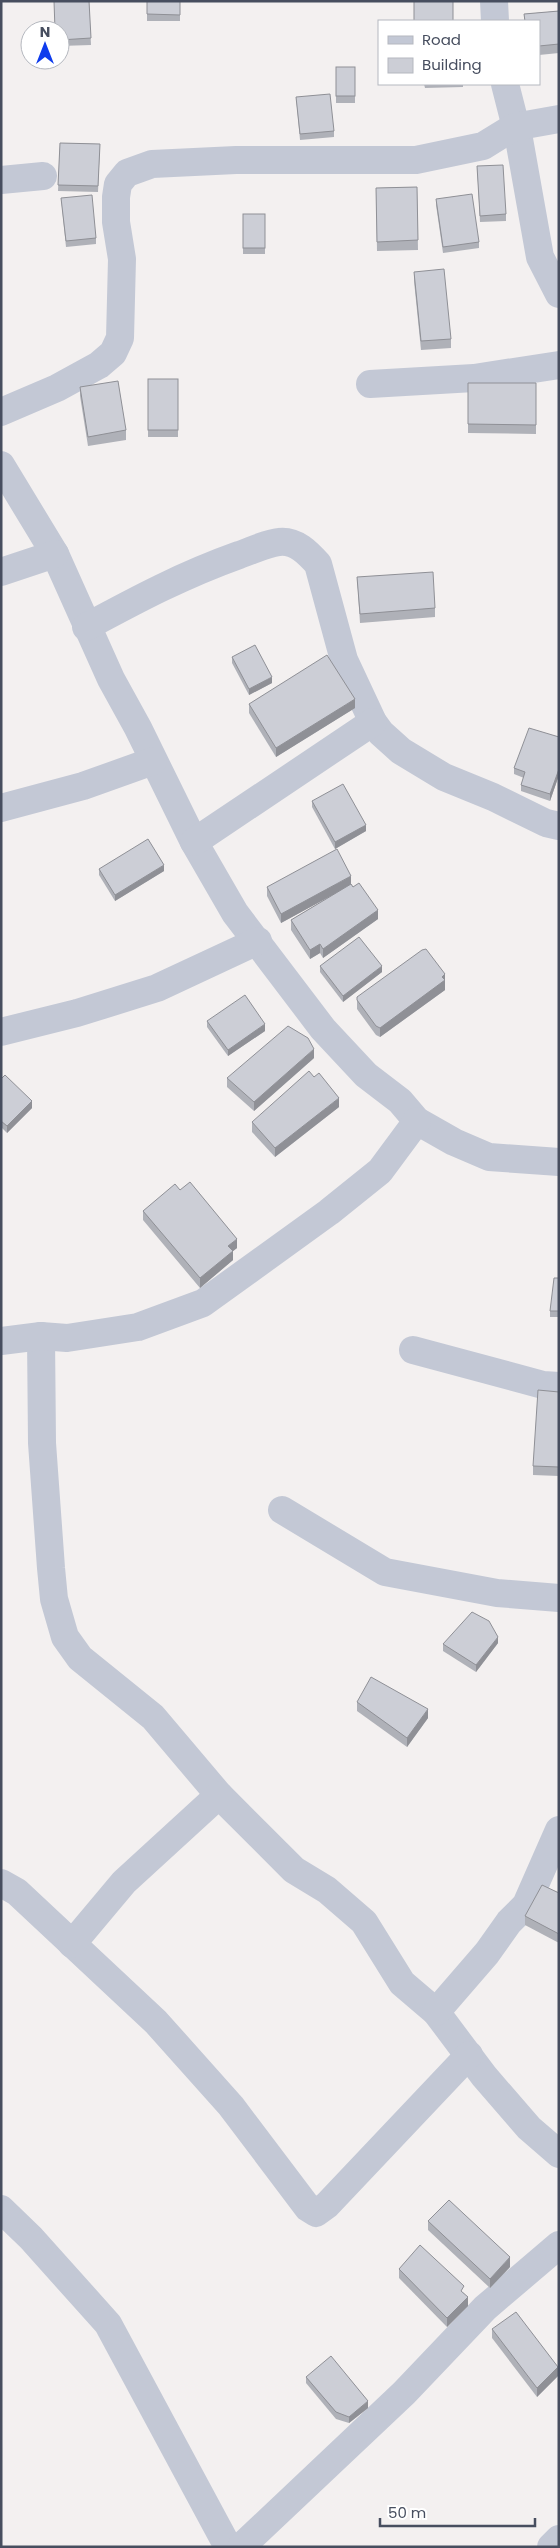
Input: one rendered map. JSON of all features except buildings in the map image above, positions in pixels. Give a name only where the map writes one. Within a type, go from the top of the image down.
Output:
[{"type":"street","points":[[494,1],[495,20]]},
{"type":"street","points":[[505,85],[514,127],[519,139],[540,257],[559,294]]},
{"type":"street","points":[[1,412],[57,388],[99,365],[113,353],[120,338],[122,259],[116,222],[116,197],[118,184],[127,173],[152,164],[236,160],[416,160],[483,146],[514,127],[559,119]]},
{"type":"street","points":[[1,180],[43,176]]},
{"type":"street","points":[[370,384],[474,378],[559,365]]},
{"type":"street","points":[[1,465],[55,554],[86,628],[194,842],[236,913],[323,1029],[366,1075],[400,1101],[417,1121],[454,1142],[489,1157],[559,1162]]},
{"type":"street","points":[[86,628],[166,583],[280,541],[296,545],[308,553],[318,564],[344,660],[373,722],[401,751],[444,777],[493,797],[546,823],[559,826]]},
{"type":"street","points":[[1,572],[55,554]]},
{"type":"street","points":[[194,842],[373,722]]},
{"type":"street","points":[[1,808],[83,786],[153,761]]},
{"type":"street","points":[[1,1032],[157,988],[258,941]]},
{"type":"street","points":[[1,1342],[41,1336],[67,1338],[138,1327],[202,1303],[330,1212],[380,1171],[417,1121]]},
{"type":"street","points":[[41,1336],[42,1442],[51,1568],[54,1599],[65,1637],[80,1658],[153,1717],[219,1795],[294,1870],[327,1890],[364,1922],[402,1983],[436,2012],[484,2076],[529,2128],[559,2154]]},
{"type":"street","points":[[413,1350],[543,1385],[559,1386]]},
{"type":"street","points":[[282,1510],[385,1572],[497,1593],[559,1598]]},
{"type":"street","points":[[72,1944],[124,1882],[219,1795]]},
{"type":"street","points":[[436,2012],[487,1953],[509,1922],[526,1906],[559,1830]]},
{"type":"street","points":[[1,1883],[17,1892],[156,2022],[231,2106],[308,2208],[316,2213],[327,2205],[469,2055]]},
{"type":"street","points":[[1,2209],[31,2238],[108,2324],[228,2547]]},
{"type":"street","points":[[241,2547],[404,2393],[485,2308],[559,2245]]},
{"type":"street","points":[[551,2547],[559,2539]]}]
